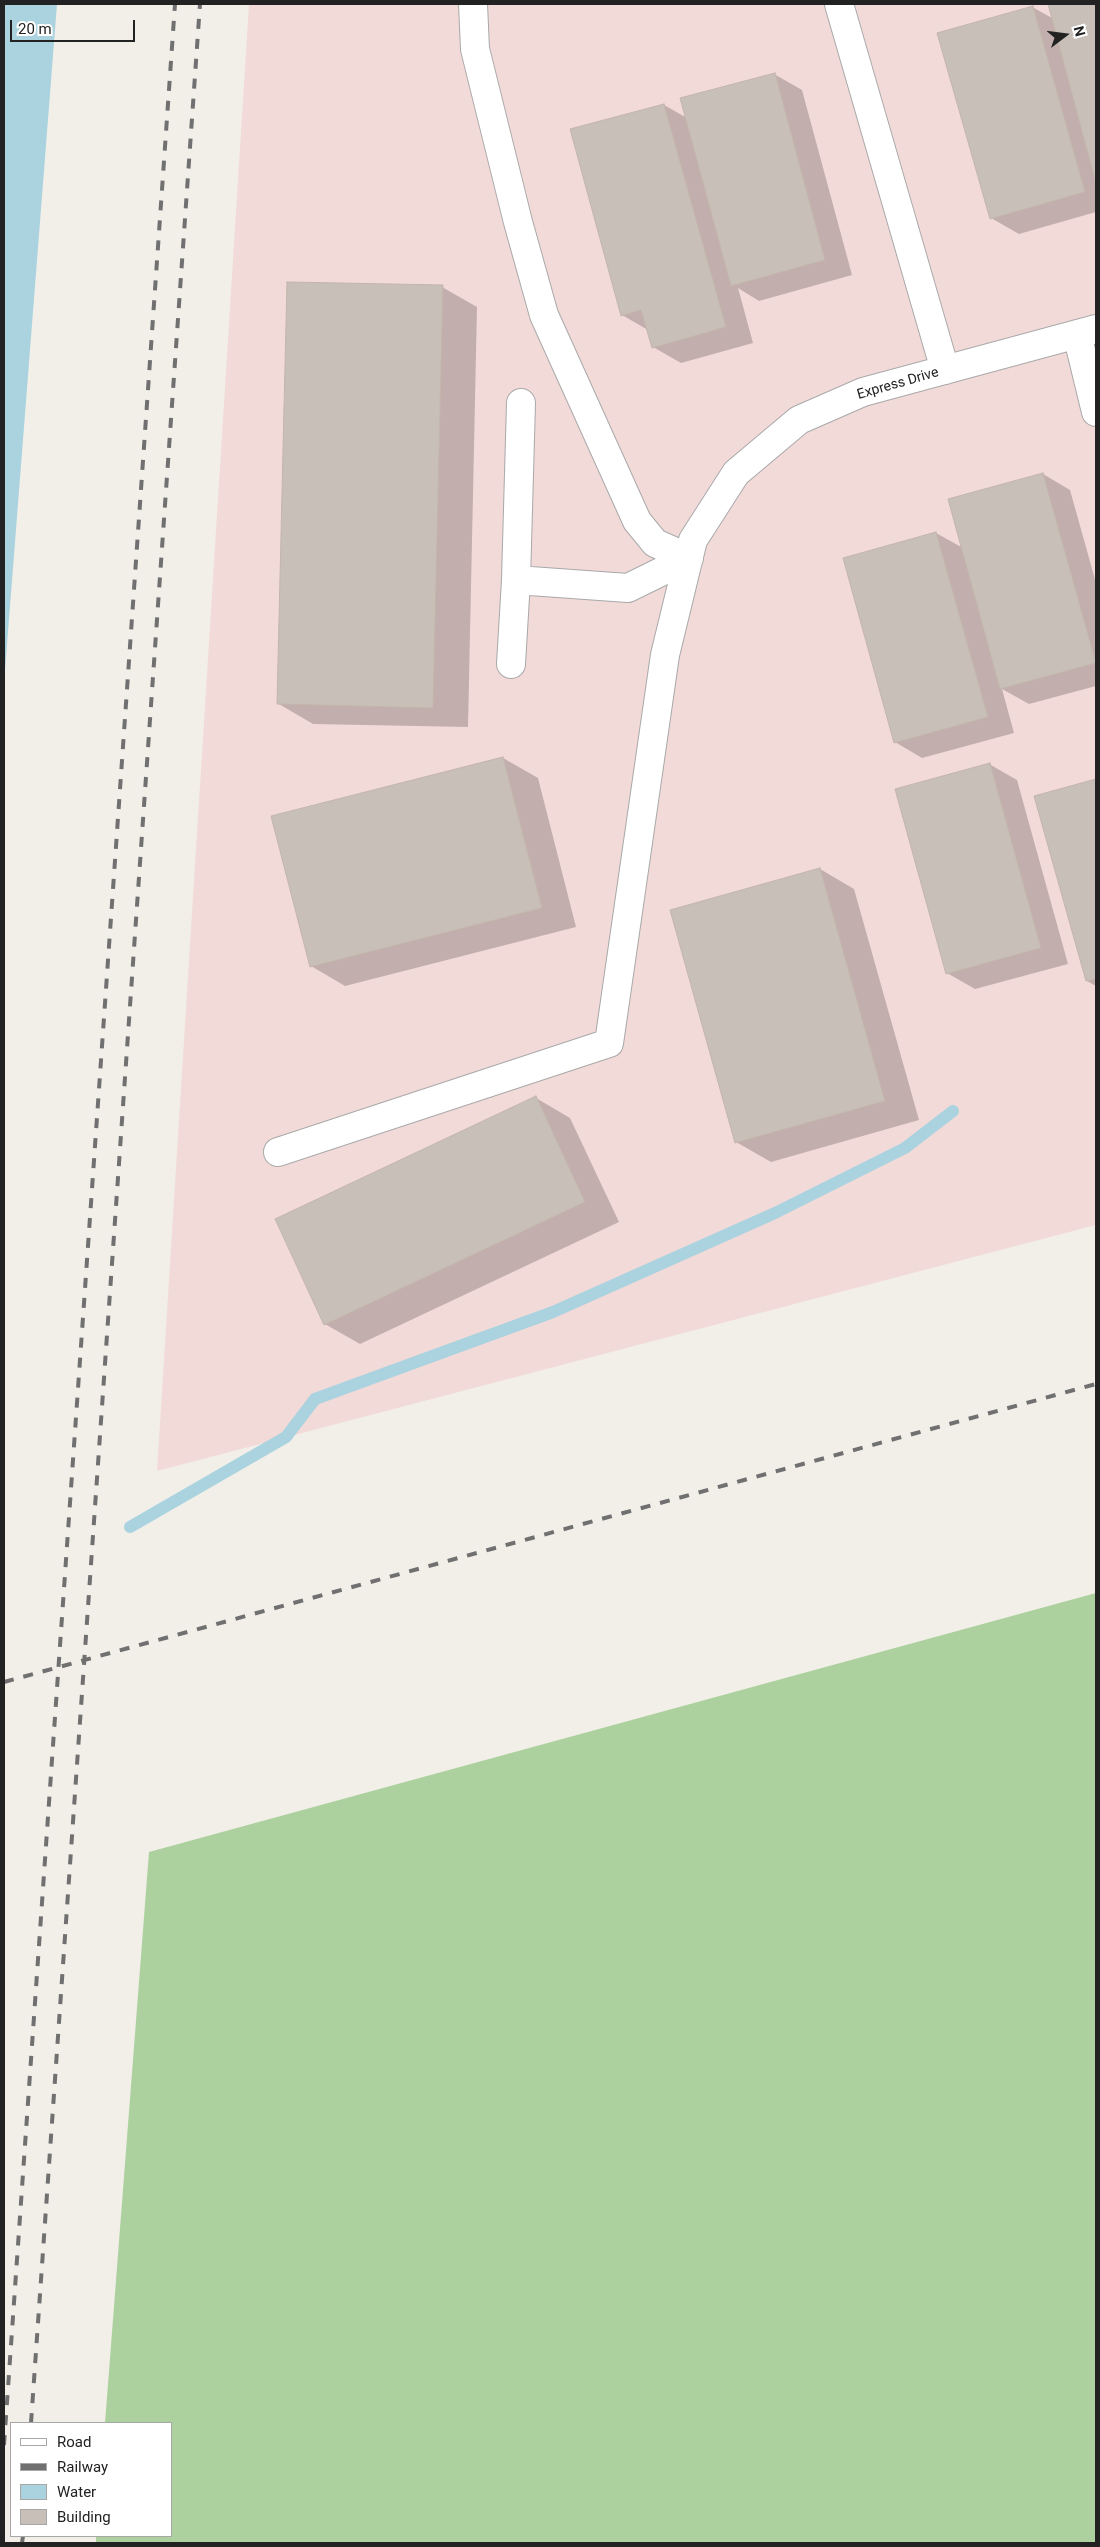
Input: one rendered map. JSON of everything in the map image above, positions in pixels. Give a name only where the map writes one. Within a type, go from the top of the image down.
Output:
[{"type":"street","points":[[473,4],[475,49],[518,222],[544,315],[637,521],[655,543],[689,558]]},
{"type":"street","points":[[839,4],[945,370]]},
{"type":"street","points":[[1086,332],[1096,412]]},
{"type":"street","name":"Express Drive","points":[[278,1152],[609,1042],[665,655],[693,540],[736,473],[799,420],[863,392],[1086,332]]},
{"type":"street","points":[[511,664],[516,580],[521,402]]},
{"type":"street","points":[[516,580],[628,588],[689,558]]},
{"type":"shaded area","points":[[249,4],[1096,4],[1096,1225],[157,1471]]},
{"type":"green space","points":[[1096,1593],[1096,2543],[96,2543],[96,2537],[172,2537],[172,2422],[105,2422],[149,1852]]},
{"type":"water","points":[[4,4],[57,4],[4,683]]},
{"type":"building","points":[[1048,4],[1096,4],[1096,184]]},
{"type":"building","points":[[1033,6],[1085,192],[990,219],[937,33]]},
{"type":"building","points":[[775,73],[825,260],[731,286],[680,98]]},
{"type":"building","points":[[664,104],[726,327],[652,348],[641,310],[621,316],[570,129]]},
{"type":"building","points":[[287,282],[443,285],[433,708],[277,704]]},
{"type":"building","points":[[1043,473],[1096,663],[1000,689],[948,499]]},
{"type":"building","points":[[936,532],[988,717],[894,743],[843,558]]},
{"type":"building","points":[[503,757],[542,908],[310,967],[271,816]]},
{"type":"building","points":[[990,763],[1041,948],[946,974],[895,789]]},
{"type":"building","points":[[1096,779],[1096,979],[1086,981],[1034,796]]},
{"type":"building","points":[[820,868],[885,1101],[735,1143],[670,910]]},
{"type":"building","points":[[536,1096],[585,1202],[324,1325],[275,1219]]},
{"type":"waterway","points":[[130,1527],[286,1437],[315,1399],[553,1312],[775,1213],[905,1148],[953,1111]]},
{"type":"railway","points":[[4,2445],[175,4]]},
{"type":"railway","points":[[31,2422],[200,4]]},
{"type":"railway","points":[[4,1682],[1096,1384]]},
{"type":"railway","points":[[22,2543],[23,2537]]}]
